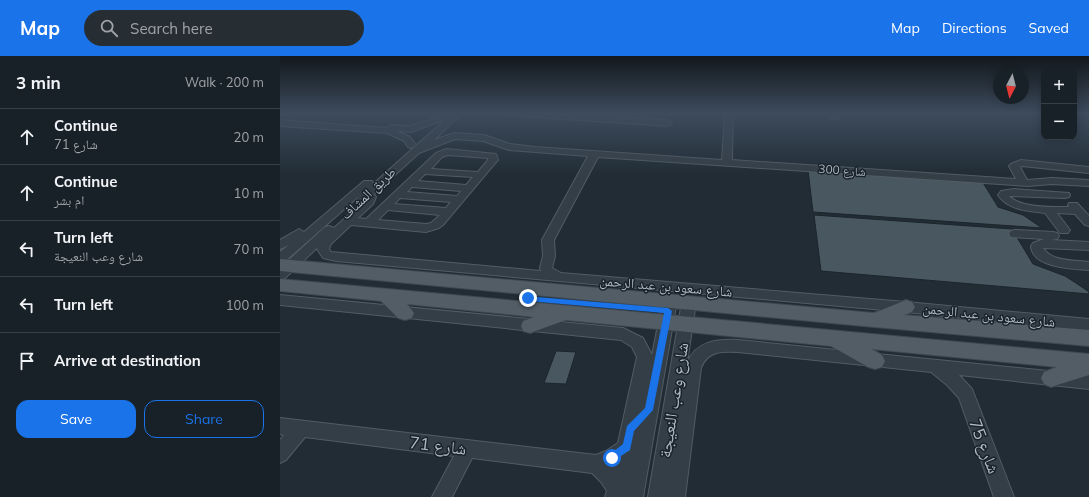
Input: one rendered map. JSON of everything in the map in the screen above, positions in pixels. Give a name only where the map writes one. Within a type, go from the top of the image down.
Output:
[{"type":"main road","points":[[370,273],[410,264]]},
{"type":"main road","name":"شارع سعود بن عبد الرحمن","points":[[281,269],[370,273],[445,280],[687,313],[832,338],[1089,362]]},
{"type":"main road","points":[[281,269],[391,284],[445,280]]},
{"type":"main road","name":"شارع سعود بن عبد الرحمن","points":[[280,285],[565,313],[668,311]]},
{"type":"main road","points":[[385,295],[405,313]]},
{"type":"main road","points":[[460,303],[503,298],[528,298],[668,311]]},
{"type":"main road","points":[[874,320],[906,307]]},
{"type":"main road","points":[[530,326],[565,313]]},
{"type":"main road","name":"شارع سعود بن عبد الرحمن","points":[[687,313],[874,320],[1089,338]]},
{"type":"main road","points":[[687,313],[894,331],[936,332],[980,328]]},
{"type":"main road","points":[[832,338],[875,360]]},
{"type":"main road","points":[[1051,378],[1089,366]]},
{"type":"street","points":[[395,134],[407,139],[412,148],[454,136],[484,138],[514,148],[553,150]]},
{"type":"street","name":"طريق المشاف","points":[[281,269],[428,134]]},
{"type":"street","points":[[472,134],[490,136],[515,146],[553,150]]},
{"type":"street","points":[[727,163],[728,134]]},
{"type":"street","name":"شارع 300","points":[[553,150],[1039,183],[1060,189],[1089,183]]},
{"type":"street","points":[[349,221],[369,223],[429,228],[437,224],[448,212],[490,163],[493,157],[489,155],[448,152],[441,154],[369,223]]},
{"type":"street","points":[[557,276],[547,270],[549,253],[548,240],[595,153]]},
{"type":"street","points":[[1023,182],[1014,166],[1016,164],[1021,163],[1089,170]]},
{"type":"street","points":[[422,171],[480,175]]},
{"type":"street","points":[[410,184],[468,188]]},
{"type":"street","points":[[985,186],[1060,189],[1089,223]]},
{"type":"street","points":[[1060,189],[1008,192],[1003,195],[1007,202],[1019,206],[1079,211]]},
{"type":"street","points":[[280,245],[293,238],[341,199],[362,193]]},
{"type":"street","name":"شارع سعود بن عبد الرحمن","points":[[362,193],[371,197],[369,202],[326,242],[323,249],[327,255],[410,264],[906,307],[1089,325]]},
{"type":"street","points":[[398,195],[459,199]]},
{"type":"street","points":[[386,207],[448,212]]},
{"type":"street","points":[[1048,209],[1064,230]]},
{"type":"street","points":[[1016,235],[1089,240]]},
{"type":"street","points":[[1089,246],[1044,243],[1037,246],[1037,249],[1043,257],[1056,262],[1089,266]]},
{"type":"street","points":[[526,274],[541,266],[549,253]]},
{"type":"street","points":[[280,300],[530,326],[623,334],[631,337],[639,343],[643,349],[645,357],[628,438],[622,495]]},
{"type":"street","points":[[280,307],[295,302]]},
{"type":"street","name":"شارع وعب النعيجة","points":[[622,495],[648,410],[668,311]]},
{"type":"street","name":"شارع وعب النعيجة","points":[[658,497],[687,313]]},
{"type":"street","name":"شارع وعب النعيجة","points":[[675,497],[693,368],[695,360],[700,354],[717,346],[738,346],[875,360]]},
{"type":"street","points":[[875,360],[1089,382]]},
{"type":"street","name":"شارع 75","points":[[931,366],[951,377],[966,394],[1004,497]]},
{"type":"street","points":[[966,394],[966,382],[971,376],[982,371]]},
{"type":"street","name":"شارع 71","points":[[280,426],[596,464],[612,458],[648,410]]},
{"type":"street","points":[[280,454],[301,428]]},
{"type":"street","points":[[442,497],[468,449]]},
{"type":"street","points":[[596,464],[608,475],[622,495]]},
{"type":"building","points":[[808,170],[982,181],[998,207],[1023,215],[1042,228],[813,212]]},
{"type":"building","points":[[814,215],[1012,229],[1033,264],[1065,276],[1089,292],[1089,294],[821,271]]},
{"type":"building","points":[[556,351],[576,352],[566,384],[544,383]]},
{"type":"route","points":[[528,298],[668,311],[648,410],[630,429],[627,447],[612,458]]}]
